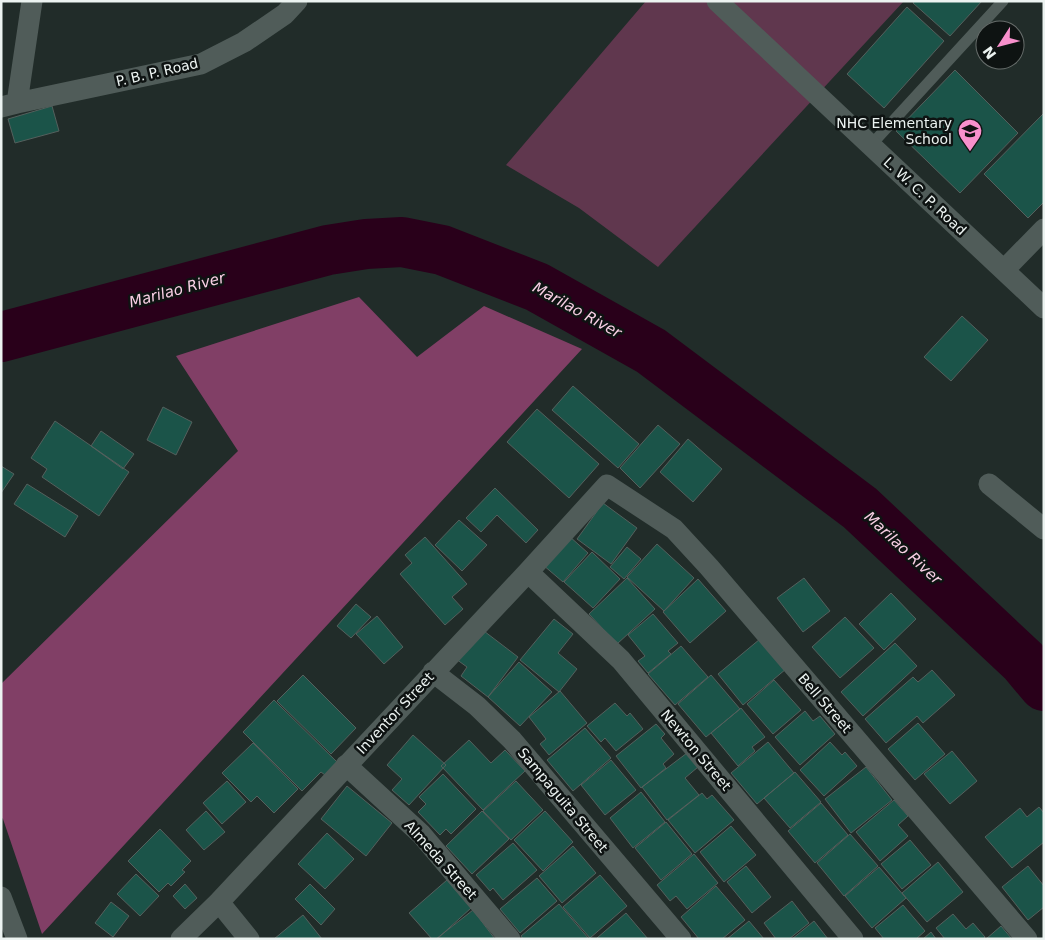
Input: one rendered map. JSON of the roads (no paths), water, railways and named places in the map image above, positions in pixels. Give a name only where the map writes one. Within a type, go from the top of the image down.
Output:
[{"type":"street","points":[[9,105],[32,1]]},
{"type":"street","name":"P. B. P. Road","points":[[9,105],[201,64],[244,42],[284,14],[296,1]]},
{"type":"street","name":"L. W. C. P. Road","points":[[718,1],[1044,308]]},
{"type":"street","points":[[1004,270],[1044,229]]},
{"type":"street","points":[[989,484],[1044,529]]},
{"type":"street","name":"Inventor Street","points":[[181,939],[219,902],[607,485]]},
{"type":"street","name":"Bell Street","points":[[607,485],[674,529],[709,567],[1027,939]]},
{"type":"street","name":"Newton Street","points":[[528,572],[621,660],[853,939]]},
{"type":"street","name":"Sampaguita Street","points":[[433,672],[477,706],[512,740],[682,939]]},
{"type":"street","name":"Almeda Street","points":[[346,765],[421,834],[510,939]]},
{"type":"street","points":[[1,897],[17,939]]},
{"type":"street","points":[[219,902],[249,939]]},
{"type":"lane","points":[[871,145],[1003,1]]},
{"type":"waterway","name":"Marilao River","points":[[1,337],[328,250],[366,244],[402,242],[442,250],[537,287],[651,351],[860,508],[1023,661],[1044,686]]},
{"type":"place","name":"NHC Elementary School","points":[[970,152]]}]
